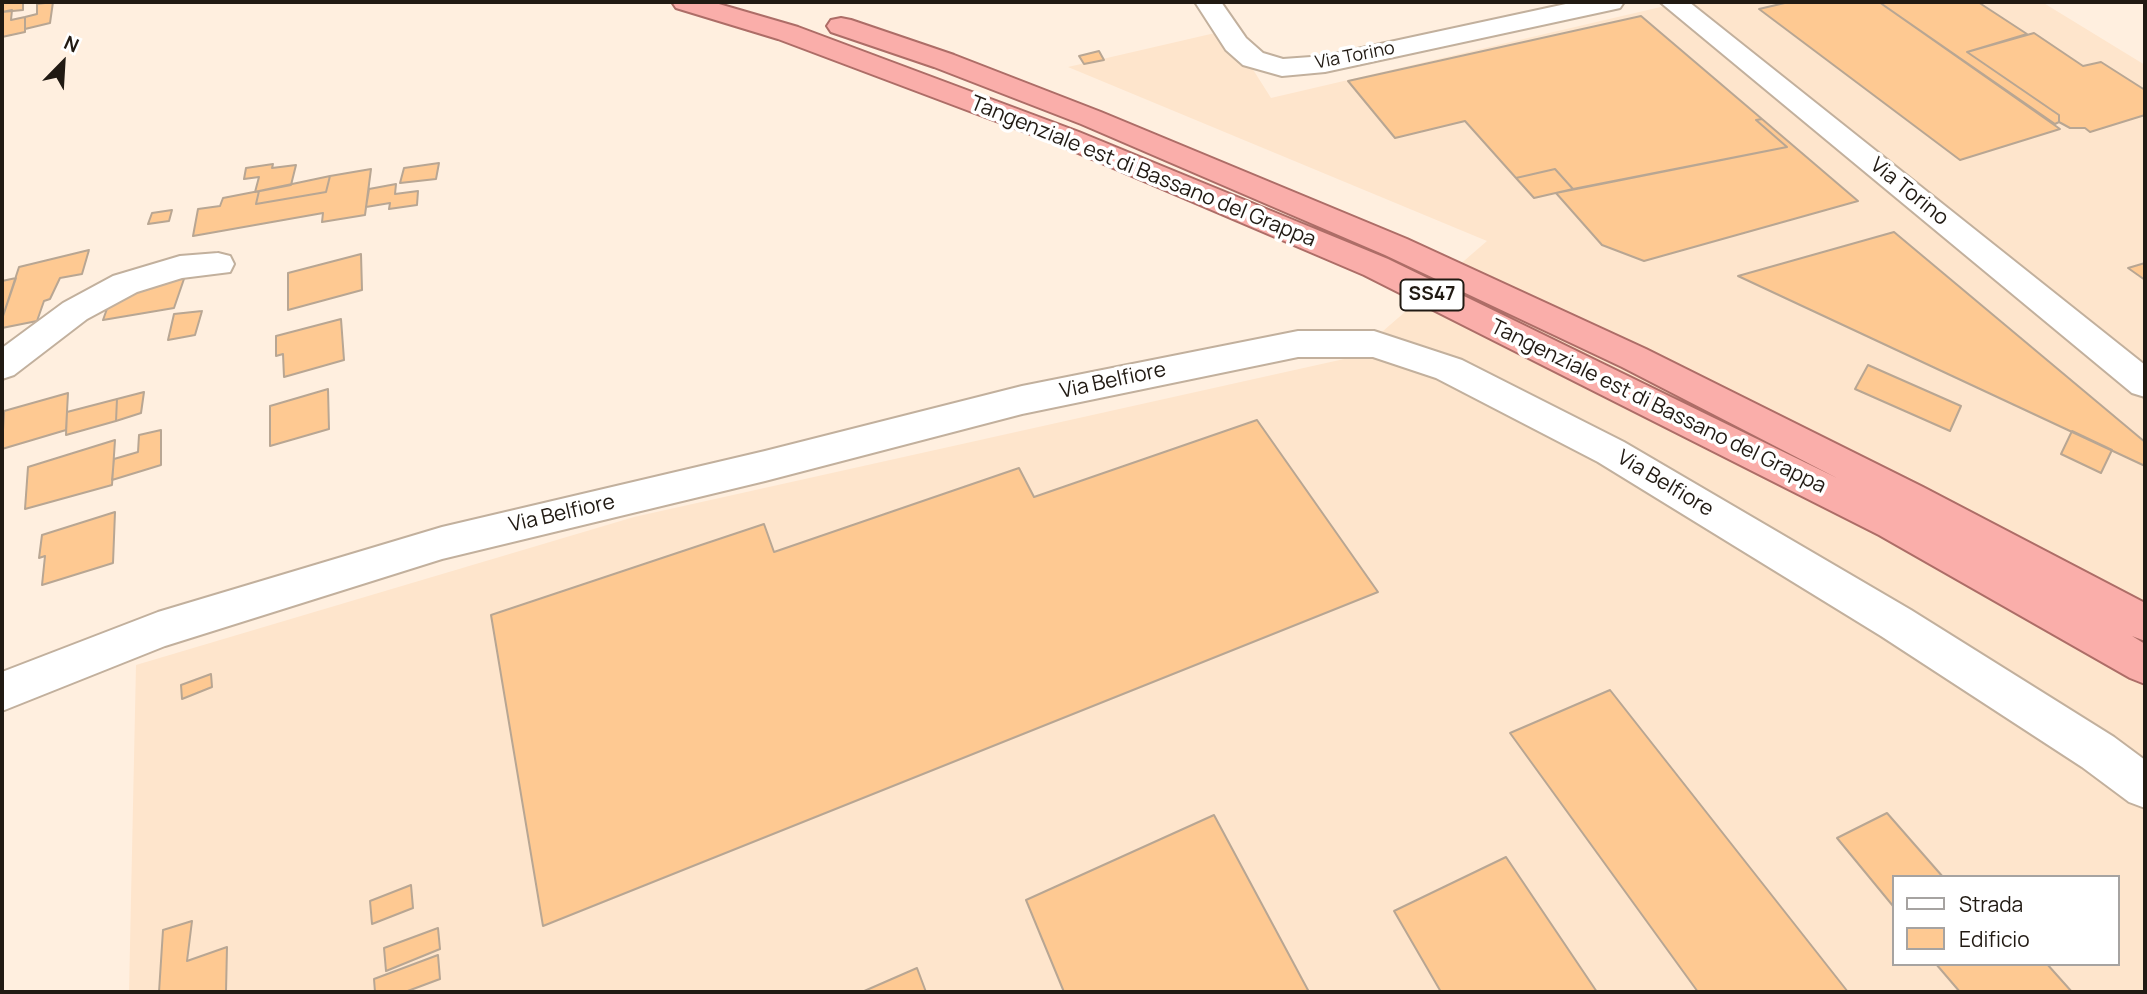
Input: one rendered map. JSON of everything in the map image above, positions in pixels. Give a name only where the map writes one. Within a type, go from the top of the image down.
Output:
[{"type":"highway","name":"Tangenziale est di Bassano del Grappa","points":[[685,2],[788,33],[1068,138],[1376,268],[1894,524],[2145,665]]},
{"type":"highway","name":"Tangenziale est di Bassano del Grappa","points":[[765,2],[944,61],[1091,118],[1396,247],[1634,358],[1909,498],[2145,623]]},
{"type":"street","name":"Via Torino","points":[[1208,2],[1236,44],[1253,59],[1282,68],[1325,64],[1611,2]]},
{"type":"street","name":"Via Torino","points":[[1673,2],[2145,384]]},
{"type":"street","points":[[2,366],[75,312],[125,284],[180,267],[218,264]]},
{"type":"street","name":"Via Belfiore","points":[[2,692],[158,630],[442,543],[765,466],[1022,400],[1298,344],[1374,344],[1449,369],[1611,452],[1896,623],[2098,751],[2145,787]]},
{"type":"shaded area","points":[[1682,2],[2042,2],[2145,65],[2145,992],[129,992],[136,665],[634,517],[1353,357],[1487,241],[1068,67],[1228,30],[1271,98]]},
{"type":"building","points":[[2,2],[23,2],[23,10],[2,12]]},
{"type":"building","points":[[53,2],[50,23],[25,29],[25,17],[37,14],[37,4]]},
{"type":"building","points":[[1789,2],[1879,2],[2060,129],[1960,160],[1759,9]]},
{"type":"building","points":[[1879,2],[1978,2],[2027,34],[1967,52],[2059,115],[2059,122],[2055,124]]},
{"type":"building","points":[[12,10],[11,20],[25,17],[25,32],[2,37],[2,12]]},
{"type":"building","points":[[1641,16],[1762,119],[1756,120],[1787,147],[1573,189],[1555,169],[1516,178],[1465,121],[1395,138],[1348,81]]},
{"type":"building","points":[[2034,33],[2083,66],[2101,62],[2145,90],[2145,115],[2090,132],[2085,128],[2070,128],[2059,122],[2059,115],[1967,52]]},
{"type":"building","points":[[1099,51],[1104,60],[1084,64],[1079,56]]},
{"type":"building","points":[[1762,119],[1858,201],[1644,261],[1602,245],[1556,193],[1787,147],[1756,120]]},
{"type":"building","points":[[439,163],[436,179],[400,183],[404,168]]},
{"type":"building","points":[[273,164],[272,168],[296,165],[291,185],[255,192],[259,177],[244,179],[246,168]]},
{"type":"building","points":[[371,169],[365,215],[322,222],[323,213],[193,236],[198,209],[220,206],[223,198],[259,191],[256,204],[326,192],[330,176]]},
{"type":"building","points":[[1555,169],[1573,189],[1534,198],[1516,178]]},
{"type":"building","points":[[330,176],[326,192],[256,204],[259,191]]},
{"type":"building","points":[[396,184],[395,194],[418,191],[417,205],[389,209],[390,203],[366,207],[369,189]]},
{"type":"building","points":[[172,210],[169,221],[148,224],[152,213]]},
{"type":"building","points":[[1894,232],[2145,442],[2145,466],[1738,276]]},
{"type":"building","points":[[89,250],[82,274],[60,278],[50,299],[44,301],[37,321],[2,328],[2,319],[19,267]]},
{"type":"building","points":[[361,254],[362,290],[288,310],[288,273]]},
{"type":"building","points":[[2145,263],[2145,280],[2128,268]]},
{"type":"building","points":[[185,276],[174,308],[103,320],[109,303],[141,282]]},
{"type":"building","points":[[16,278],[2,319],[2,281]]},
{"type":"building","points":[[202,311],[195,335],[168,340],[174,314]]},
{"type":"building","points":[[341,319],[344,360],[284,377],[283,354],[276,356],[276,336]]},
{"type":"building","points":[[1868,365],[1961,406],[1950,431],[1855,389]]},
{"type":"building","points":[[328,389],[329,429],[270,446],[270,406]]},
{"type":"building","points":[[144,392],[141,413],[116,421],[117,399]]},
{"type":"building","points":[[68,393],[66,430],[2,449],[4,411]]},
{"type":"building","points":[[117,399],[116,421],[66,435],[67,412]]},
{"type":"building","points":[[1257,420],[1378,592],[543,926],[491,615],[764,524],[774,552],[1019,468],[1034,497]]},
{"type":"building","points":[[161,430],[161,465],[112,480],[114,459],[138,452],[139,435]]},
{"type":"building","points":[[2072,431],[2112,450],[2101,473],[2061,454]]},
{"type":"building","points":[[115,440],[112,485],[25,509],[28,467]]},
{"type":"building","points":[[115,512],[113,563],[42,585],[45,556],[39,558],[42,535]]},
{"type":"building","points":[[211,674],[212,687],[182,699],[181,685]]},
{"type":"building","points":[[1610,690],[1848,992],[1698,992],[1510,733]]},
{"type":"building","points":[[1887,813],[1941,875],[1892,875],[1892,905],[1837,838]]},
{"type":"building","points":[[1214,815],[1309,992],[1064,992],[1026,900]]},
{"type":"building","points":[[1506,857],[1597,992],[1441,992],[1394,911]]},
{"type":"building","points":[[411,885],[413,908],[372,924],[370,901]]},
{"type":"building","points":[[192,921],[187,961],[227,947],[226,992],[159,992],[163,930]]},
{"type":"building","points":[[438,928],[440,949],[386,971],[384,948]]},
{"type":"building","points":[[438,955],[440,979],[405,992],[375,992],[374,979]]},
{"type":"building","points":[[1938,966],[2049,966],[2072,992],[1960,992]]},
{"type":"building","points":[[917,968],[926,992],[862,992]]}]
